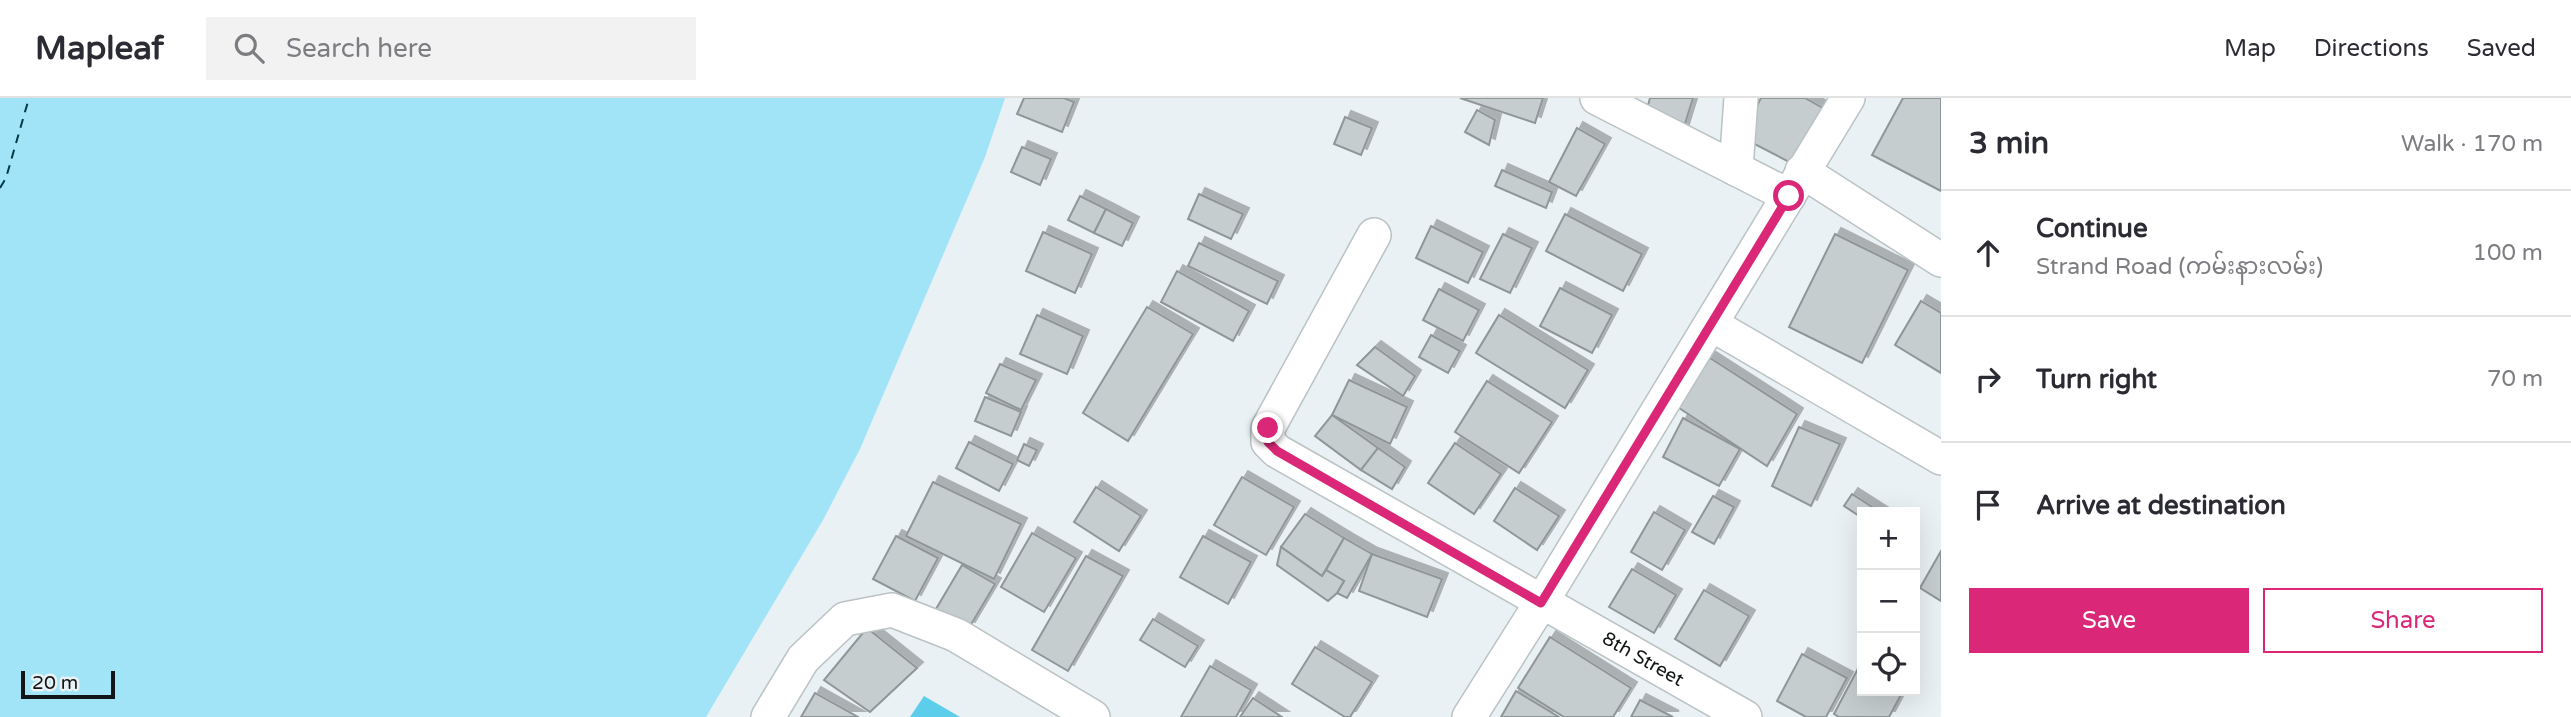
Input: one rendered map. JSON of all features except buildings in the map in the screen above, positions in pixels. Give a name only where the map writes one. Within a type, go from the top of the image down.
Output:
[{"type":"street","points":[[1597,98],[1736,169],[1796,183],[1941,260]]},
{"type":"street","points":[[1736,169],[1741,98]]},
{"type":"street","points":[[1469,717],[1848,98]]},
{"type":"street","name":"8th Street","points":[[1374,235],[1268,428],[1268,442],[1277,451],[1745,717]]},
{"type":"street","points":[[1711,324],[1941,458]]},
{"type":"street","points":[[768,717],[803,659],[845,620],[892,610],[956,635],[1093,717]]},
{"type":"shaded area","points":[[0,98],[1005,98],[985,157],[860,449],[823,520],[706,717],[0,717]]},
{"type":"shaded area","points":[[924,696],[960,717],[910,717]]},
{"type":"ferry route","points":[[0,188],[6,178],[29,98]]},
{"type":"route","points":[[1268,428],[1268,442],[1277,451],[1541,603],[1789,196]]}]
